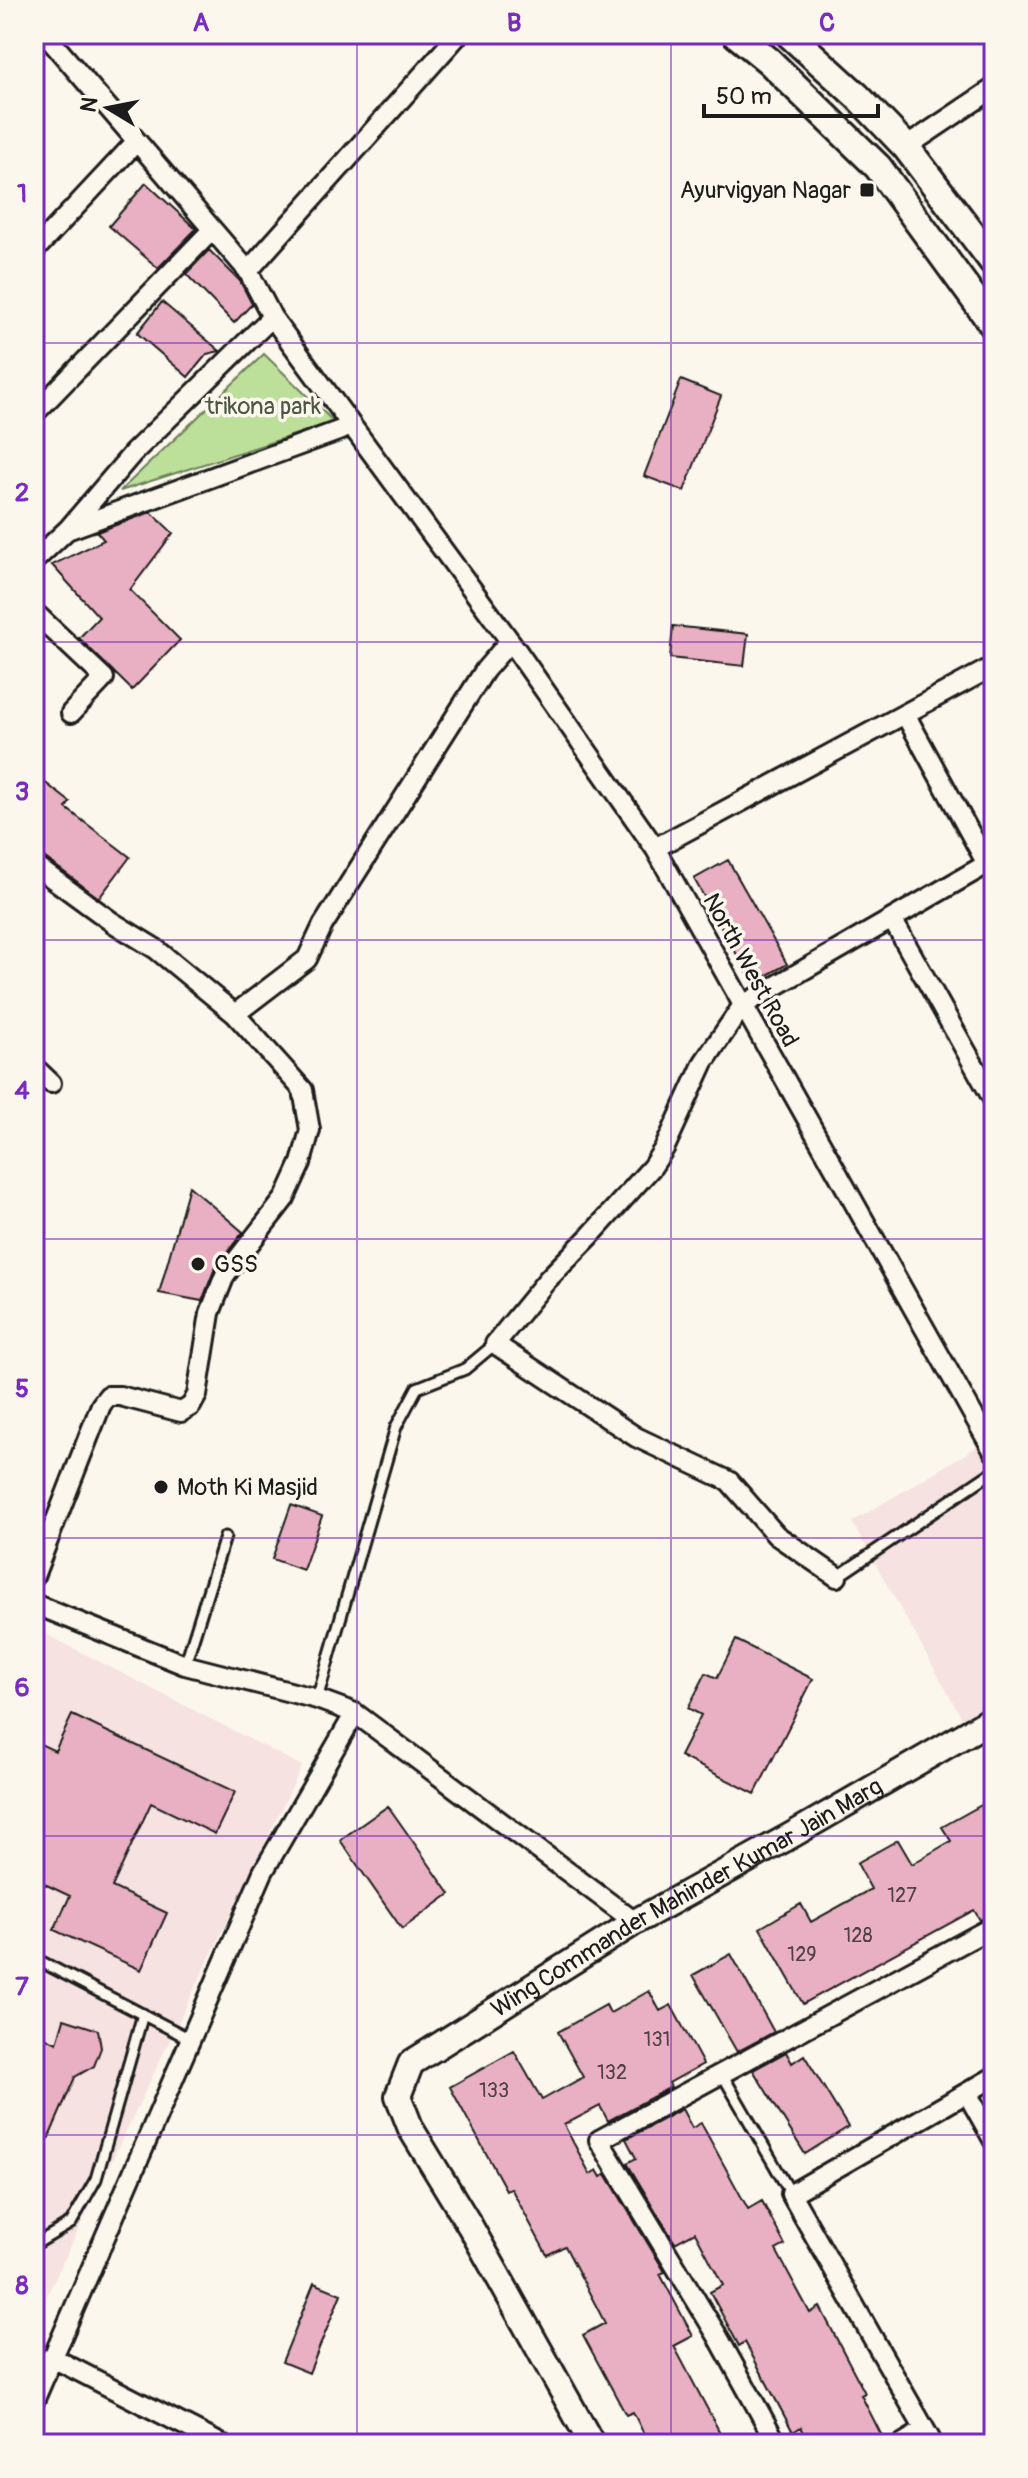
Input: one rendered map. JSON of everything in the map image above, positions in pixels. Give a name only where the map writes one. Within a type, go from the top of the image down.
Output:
[{"type":"main road","points":[[736,34],[769,61],[878,167],[994,326]]},
{"type":"main road","points":[[789,34],[857,96],[906,147],[994,263]]},
{"type":"street","name":"North West Road","points":[[45,34],[135,143],[248,271],[272,317],[510,641],[655,848],[994,1452]]},
{"type":"street","points":[[248,271],[459,34]]},
{"type":"street","points":[[906,147],[994,88]]},
{"type":"street","points":[[37,240],[135,143]]},
{"type":"street","points":[[34,414],[212,230]]},
{"type":"street","points":[[34,561],[67,530],[133,453],[272,317]]},
{"type":"street","points":[[67,530],[352,426]]},
{"type":"street","points":[[34,612],[104,678],[71,713]]},
{"type":"street","points":[[235,1014],[307,959],[323,925],[485,670],[510,641]]},
{"type":"street","points":[[655,848],[994,666]]},
{"type":"street","points":[[837,1577],[776,1535],[729,1481],[636,1437],[495,1344],[548,1279],[652,1167],[665,1147],[704,1062],[743,1005],[990,862],[905,714]]},
{"type":"street","points":[[34,865],[112,922],[156,949],[235,1014],[303,1090],[310,1130],[295,1181],[225,1275],[210,1313],[197,1395],[191,1406],[181,1412],[120,1396],[108,1396],[101,1405],[34,1576]]},
{"type":"street","points":[[892,919],[994,1101]]},
{"type":"street","points":[[34,1067],[51,1083]]},
{"type":"street","points":[[34,1604],[185,1665],[317,1699],[355,1713],[635,1922]]},
{"type":"street","points":[[34,2401],[263,1872],[355,1713]]},
{"type":"street","name":"Wing Commander Mahinder Kumar Jain Marg","points":[[592,2444],[470,2226],[411,2129],[398,2096],[411,2063],[635,1922],[994,1718]]},
{"type":"street","points":[[777,2444],[717,2335],[599,2140],[994,1926]]},
{"type":"street","points":[[902,2444],[929,2437],[791,2194],[994,2077]]},
{"type":"street","points":[[967,2093],[994,2141]]},
{"type":"street","points":[[51,2357],[221,2444]]},
{"type":"lane","points":[[317,1699],[396,1427],[417,1388],[465,1369],[495,1344]]},
{"type":"lane","points":[[837,1577],[994,1471]]},
{"type":"lane","points":[[185,1665],[225,1537]]},
{"type":"lane","points":[[34,1971],[38,1960],[190,2039]]},
{"type":"lane","points":[[34,2240],[39,2242],[71,2223],[96,2179],[143,2014]]},
{"type":"lane","points":[[721,2072],[791,2194]]},
{"type":"shaded area","points":[[980,1445],[994,1470],[994,1701],[962,1718],[852,1522]]},
{"type":"shaded area","points":[[34,1628],[302,1766],[34,2322]]},
{"type":"green space","name":"trikona park","points":[[264,354],[334,422],[120,491]]},
{"type":"building","points":[[146,183],[196,229],[158,268],[109,226]]},
{"type":"building","points":[[209,250],[240,281],[252,304],[234,323],[186,274]]},
{"type":"building","points":[[162,302],[220,351],[207,354],[188,377],[137,333]]},
{"type":"building","points":[[681,380],[721,396],[684,491],[644,476]]},
{"type":"building","points":[[151,512],[173,533],[130,590],[180,640],[132,690],[79,638],[99,617],[52,565],[104,540],[97,532]]},
{"type":"building","points":[[673,626],[748,634],[744,666],[670,658]]},
{"type":"building","points":[[34,774],[70,802],[66,808],[130,857],[99,898],[34,853]]},
{"type":"building","points":[[728,860],[787,964],[753,983],[694,879]]},
{"type":"building","name":"GSS","points":[[189,1186],[243,1232],[215,1268],[202,1301],[159,1293]]},
{"type":"building","points":[[291,1505],[322,1516],[303,1570],[272,1559]]},
{"type":"building","points":[[736,1640],[813,1679],[755,1794],[680,1756],[701,1715],[688,1708],[706,1673],[717,1678]]},
{"type":"building","points":[[72,1715],[235,1792],[215,1834],[151,1803],[112,1887],[167,1913],[141,1970],[54,1930],[70,1896],[34,1879],[34,1741],[55,1751]]},
{"type":"building","points":[[994,1798],[994,1914],[980,1920],[974,1910],[803,2004],[760,1928],[801,1904],[811,1922],[871,1889],[857,1863],[898,1840],[912,1864],[951,1841],[942,1827]]},
{"type":"building","points":[[388,1806],[450,1894],[402,1929],[340,1840]]},
{"type":"building","points":[[731,1954],[774,2032],[737,2052],[693,1975]]},
{"type":"building","points":[[649,1991],[660,2011],[671,2005],[703,2064],[669,2083],[671,2087],[608,2121],[600,2106],[564,2125],[590,2174],[597,2170],[601,2177],[606,2174],[665,2272],[660,2274],[693,2336],[674,2346],[726,2444],[649,2444],[633,2412],[626,2415],[583,2335],[605,2323],[565,2246],[547,2255],[511,2188],[506,2190],[450,2087],[514,2051],[542,2100],[583,2077],[558,2032],[606,2005],[610,2013]]},
{"type":"building","points":[[64,2019],[98,2030],[101,2048],[94,2066],[75,2077],[34,2172],[34,2032],[57,2043]]},
{"type":"building","points":[[786,2052],[792,2063],[804,2055],[848,2127],[805,2154],[753,2070]]},
{"type":"building","points":[[682,2109],[692,2128],[701,2123],[748,2209],[762,2201],[785,2245],[776,2250],[810,2313],[820,2307],[865,2393],[861,2395],[886,2444],[810,2444],[801,2427],[793,2432],[745,2342],[739,2346],[710,2292],[723,2285],[695,2232],[675,2243],[627,2163],[636,2158],[626,2139]]},
{"type":"building","points":[[314,2283],[341,2294],[309,2373],[282,2362]]},
{"type":"place","name":"Ayurvigyan Nagar","points":[[867,190]]},
{"type":"place","name":"GSS","points":[[198,1264]]},
{"type":"place","name":"Moth Ki Masjid","points":[[161,1487]]}]
